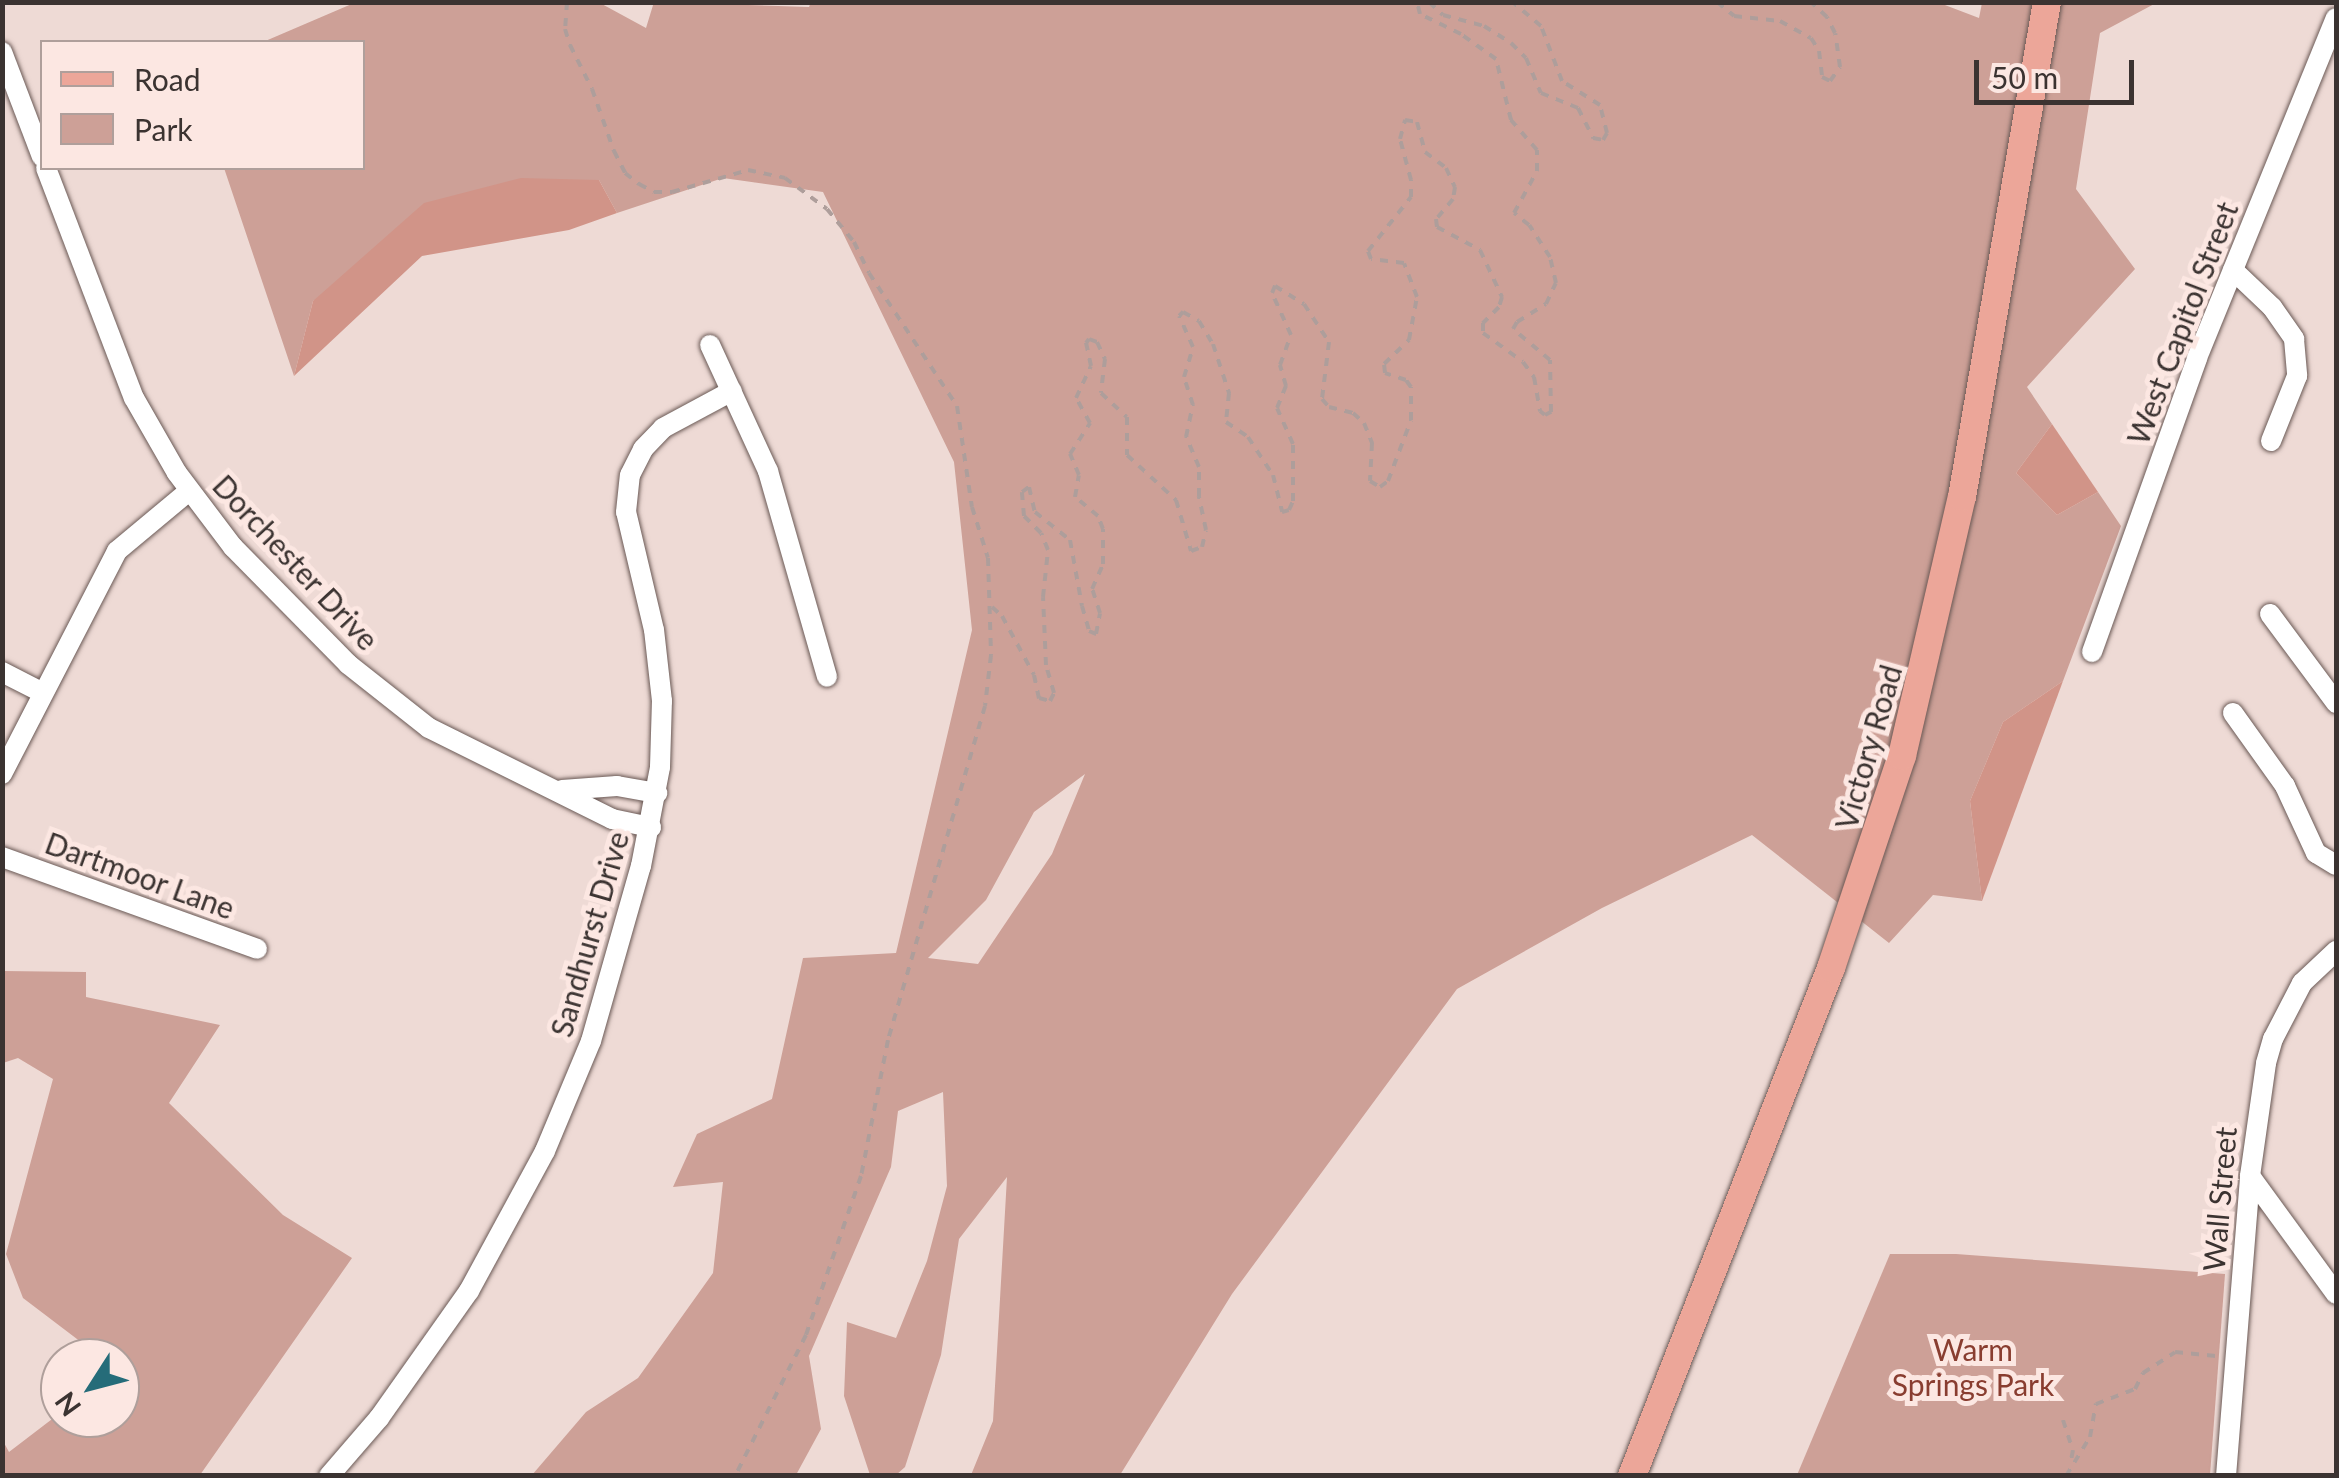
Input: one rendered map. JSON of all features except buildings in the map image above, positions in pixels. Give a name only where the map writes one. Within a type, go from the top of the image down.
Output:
[{"type":"main road","name":"Victory Road","points":[[1632,1476],[1832,968],[1902,756],[1962,497],[2048,2]]},
{"type":"street","name":"West Capitol Street","points":[[2092,652],[2196,358],[2336,18]]},
{"type":"street","points":[[2,52],[40,152]]},
{"type":"street","name":"Dorchester Drive","points":[[47,170],[134,398],[189,491],[258,574],[375,688],[456,744],[560,790],[612,819],[651,827]]},
{"type":"street","points":[[2233,270],[2272,307],[2294,340],[2296,376],[2271,442]]},
{"type":"street","points":[[710,345],[768,471],[827,677]]},
{"type":"street","name":"Sandhurst Drive","points":[[330,1476],[390,1403],[469,1291],[545,1151],[591,1041],[657,793],[662,701],[654,630],[626,512],[630,475],[643,449],[663,428],[732,391]]},
{"type":"street","points":[[2,774],[117,552],[189,491]]},
{"type":"street","points":[[2270,614],[2336,702]]},
{"type":"street","points":[[2,672],[43,692]]},
{"type":"street","points":[[2233,713],[2285,786],[2316,853],[2336,865]]},
{"type":"street","name":"Dorchester Drive","points":[[560,790],[617,786],[657,793]]},
{"type":"street","name":"Dartmoor Lane","points":[[2,857],[258,949]]},
{"type":"street","name":"Wall Street","points":[[2226,1476],[2259,1097],[2272,1040],[2302,984],[2336,951]]},
{"type":"street","points":[[2250,1176],[2336,1294]]},
{"type":"path","points":[[992,607],[999,612],[1034,675],[1039,698],[1050,701],[1054,692],[1046,666],[1043,597],[1047,544],[1024,516],[1022,492],[1029,487],[1036,512],[1070,540],[1082,606],[1089,631],[1096,634],[1100,613],[1092,589],[1103,564],[1103,529],[1098,516],[1075,498],[1079,474],[1070,454],[1090,422],[1076,398],[1091,366],[1086,343],[1089,338],[1101,348],[1105,360],[1100,393],[1122,408],[1128,422],[1127,455],[1176,500],[1191,551],[1202,547],[1206,530],[1198,496],[1200,474],[1186,438],[1194,405],[1184,377],[1194,346],[1179,316],[1182,312],[1199,321],[1213,344],[1229,394],[1226,422],[1248,437],[1273,475],[1282,512],[1292,506],[1293,444],[1276,408],[1286,386],[1280,365],[1292,335],[1272,294],[1275,286],[1304,304],[1328,342],[1322,399],[1329,408],[1353,414],[1364,423],[1372,443],[1370,481],[1380,487],[1388,481],[1411,420],[1411,387],[1406,380],[1385,373],[1384,367],[1409,340],[1417,297],[1404,263],[1372,259],[1368,251],[1411,197],[1400,139],[1405,120],[1416,122],[1425,152],[1446,168],[1455,186],[1453,199],[1436,219],[1438,227],[1480,250],[1502,297],[1499,307],[1483,323],[1482,333],[1523,362],[1534,377],[1540,411],[1545,416],[1551,412],[1550,360],[1513,329],[1546,304],[1556,283],[1550,257],[1529,224],[1514,212],[1537,171],[1537,150],[1511,120],[1496,59],[1461,34],[1420,14],[1417,2]]},
{"type":"path","points":[[1428,2],[1442,16],[1484,26],[1511,43],[1526,58],[1540,93],[1578,108],[1594,138],[1603,140],[1606,133],[1600,106],[1562,80],[1540,26],[1512,2]]},
{"type":"path","points":[[1717,2],[1739,18],[1780,21],[1811,38],[1819,51],[1822,77],[1830,81],[1840,67],[1835,33],[1827,17],[1811,2]]},
{"type":"path","points":[[2068,1472],[2090,1436],[2096,1404],[2135,1389],[2143,1373],[2175,1352],[2215,1358],[2216,1341]]},
{"type":"path","points":[[2063,1420],[2073,1450],[2068,1472]]},
{"type":"green space","points":[[654,2],[809,7],[811,2],[1937,2],[1979,18],[1982,3],[2156,3],[2100,33],[2076,189],[2135,269],[2027,387],[2052,424],[2016,473],[2057,515],[2098,492],[2121,526],[2063,681],[2003,722],[1970,801],[1982,901],[1933,895],[1889,943],[1752,835],[1602,908],[1457,989],[1232,1294],[1120,1475],[971,1475],[993,1421],[1007,1177],[959,1239],[941,1355],[905,1467],[896,1475],[870,1475],[844,1396],[847,1322],[896,1338],[927,1261],[947,1186],[943,1092],[898,1111],[891,1167],[809,1356],[821,1429],[796,1475],[532,1475],[586,1412],[638,1378],[713,1273],[723,1182],[673,1187],[697,1134],[772,1099],[803,958],[896,953],[972,630],[954,462],[823,192],[723,178],[617,213],[599,180],[313,301],[294,376],[225,170],[365,170],[365,40],[268,40],[354,3],[600,3],[646,28]],"holes":[[[1085,774],[1052,854],[978,964],[928,958],[986,900],[1034,812]]]},
{"type":"green space","points":[[3,971],[86,972],[86,997],[220,1025],[169,1103],[283,1215],[352,1258],[200,1475],[3,1475],[3,1441],[9,1452],[40,1428],[40,1438],[140,1438],[140,1338],[76,1338],[23,1298],[6,1254],[53,1079],[18,1058],[3,1063]]},
{"type":"green space","name":"Warm Springs Park","points":[[1890,1254],[1956,1254],[2225,1274],[2210,1475],[1797,1475]]},
{"type":"shaded area","points":[[521,178],[599,180],[617,213],[569,230],[422,256],[294,376],[313,301],[424,203]]},
{"type":"shaded area","points":[[2052,424],[2098,492],[2057,515],[2016,473]]},
{"type":"shaded area","points":[[2063,681],[1982,901],[1970,801],[2003,722]]}]
